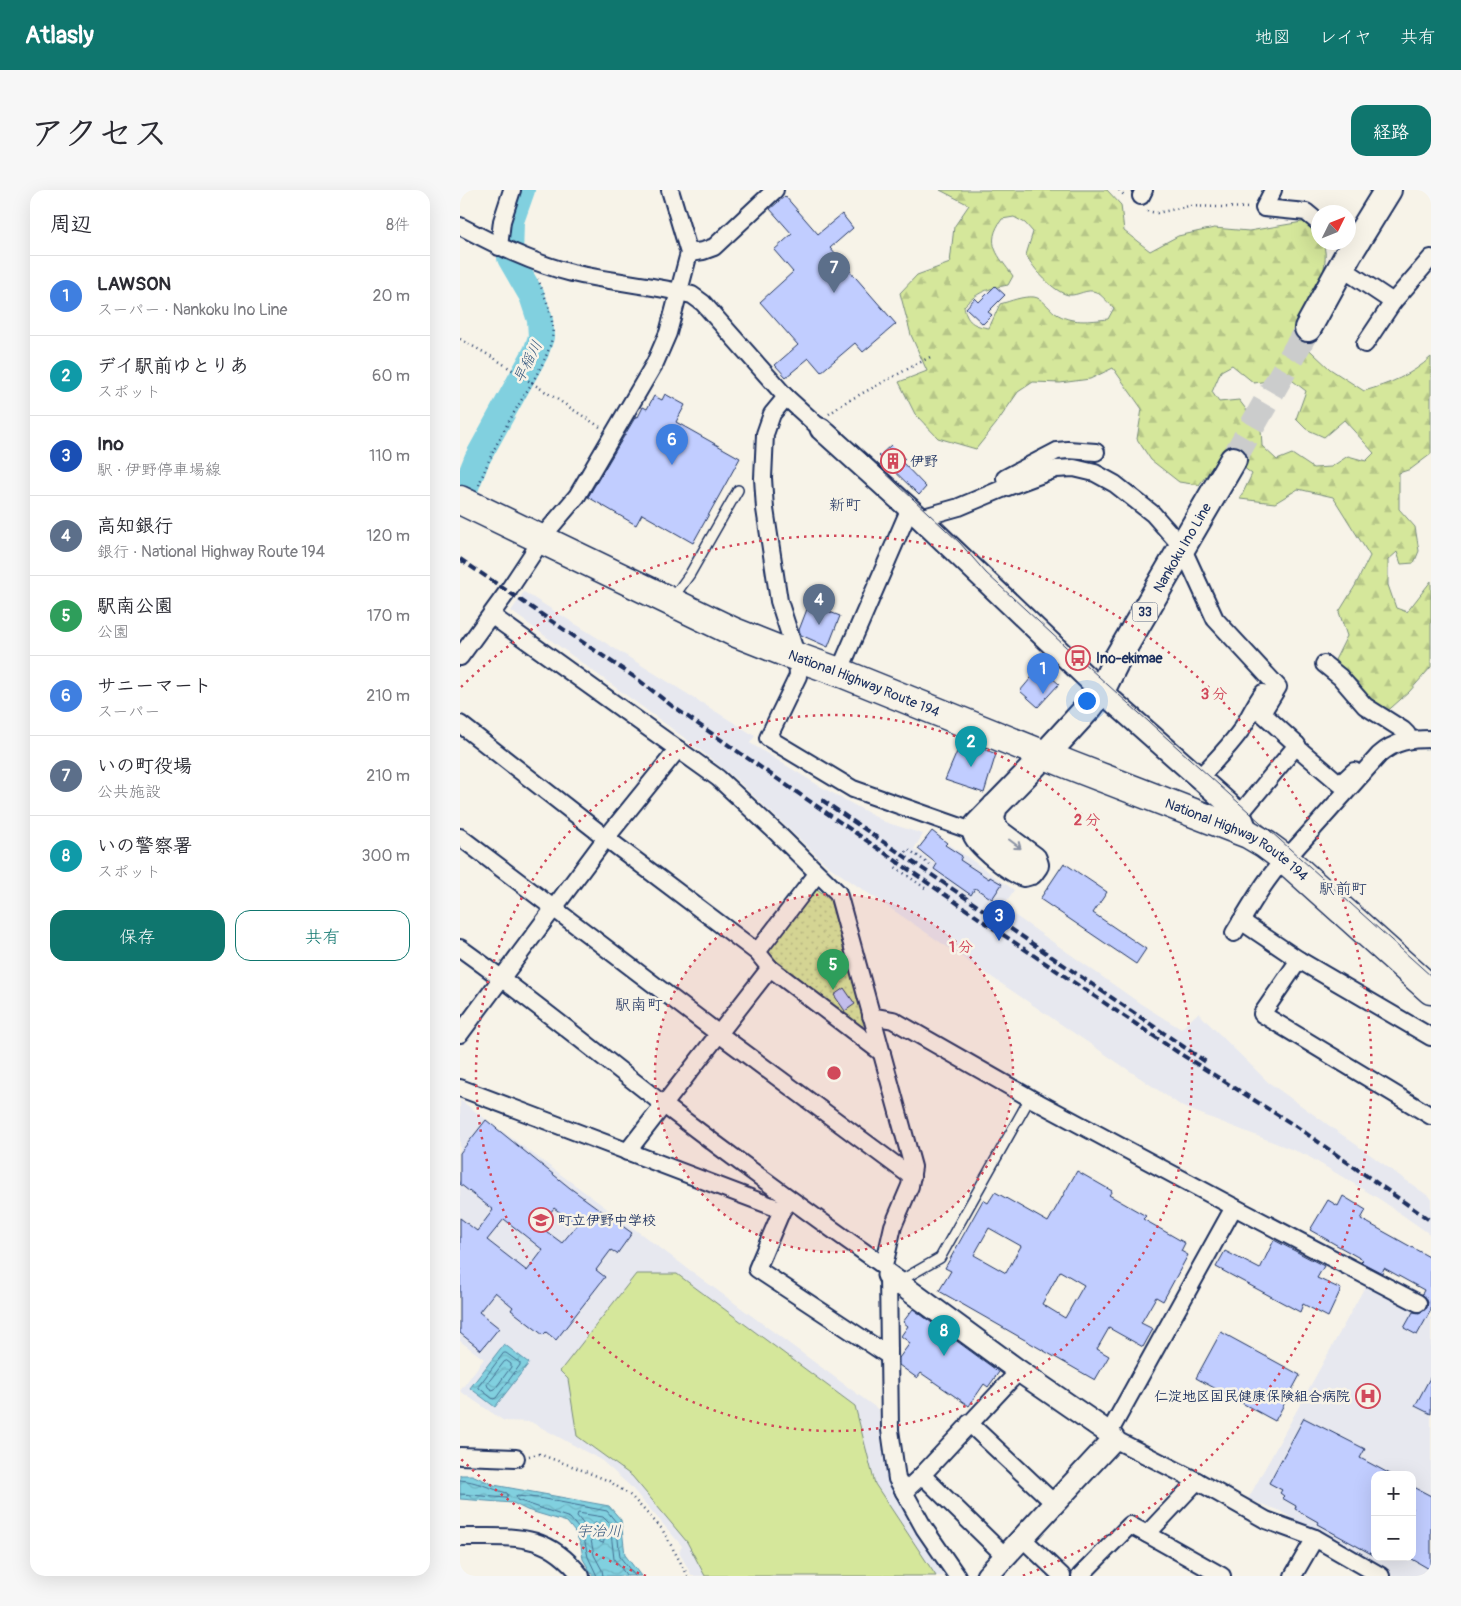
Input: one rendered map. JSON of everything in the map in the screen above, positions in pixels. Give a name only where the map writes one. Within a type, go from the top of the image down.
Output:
[{"type":"highway","name":"National Highway Route 194","points":[[466,503],[734,632],[1045,755],[1244,824],[1431,990]]},
{"type":"main road","points":[[1308,328],[1343,255],[1383,192]]},
{"type":"main road","name":"Nankoku Ino Line","points":[[1045,755],[1090,706],[1101,691],[1182,546],[1233,460]]},
{"type":"main road","points":[[995,806],[992,818],[995,830],[1034,860],[1036,865],[1032,872],[1024,874],[987,849],[975,832],[977,825],[995,806],[1045,755]]},
{"type":"street","points":[[499,247],[502,221],[512,190]]},
{"type":"street","points":[[460,656],[491,615],[549,529],[577,496],[655,363],[668,333],[689,253],[670,190]]},
{"type":"street","points":[[689,253],[714,247],[775,190]]},
{"type":"street","points":[[1273,190],[1264,208],[1306,212],[1311,216]]},
{"type":"street","points":[[460,226],[499,247],[531,260],[572,273],[692,295],[702,303],[786,397],[915,513],[1101,691],[1200,777],[1244,824],[1297,745]]},
{"type":"street","points":[[1343,255],[1394,302]]},
{"type":"street","points":[[1365,344],[1394,302],[1431,258]]},
{"type":"street","points":[[786,397],[772,414],[765,434],[763,478],[765,509],[779,601],[797,657],[798,676],[768,738],[853,789],[975,832]]},
{"type":"street","points":[[959,507],[983,489],[1057,451],[1096,452]]},
{"type":"street","points":[[915,513],[959,507],[1034,476],[1056,469],[1074,468],[1095,473],[1116,484],[1153,514],[1182,546],[1215,619],[1278,687],[1262,713],[1299,749],[1340,784],[1366,760],[1390,746],[1408,740],[1431,739]]},
{"type":"street","points":[[839,672],[915,513]]},
{"type":"street","points":[[491,615],[718,778],[838,893],[913,1166],[912,1177],[893,1226],[890,1274],[890,1430],[897,1479],[924,1528],[957,1576]]},
{"type":"street","points":[[1324,664],[1340,677],[1365,706],[1407,734],[1408,740]]},
{"type":"street","points":[[1200,777],[1232,742],[1255,704],[1274,683]]},
{"type":"street","points":[[460,724],[606,838],[757,952],[770,968],[882,1052]]},
{"type":"street","points":[[460,1034],[606,838],[678,750]]},
{"type":"street","points":[[1379,754],[1296,848],[1284,858],[1271,874],[1238,927],[1299,960],[1431,1037]]},
{"type":"street","points":[[460,837],[719,1034],[912,1177]]},
{"type":"street","points":[[757,952],[817,874]]},
{"type":"street","points":[[460,948],[502,978],[665,1105],[786,1205],[890,1274],[1019,1371],[1111,1436],[1266,1520],[1315,1538],[1381,1576]]},
{"type":"street","points":[[1299,960],[1262,1014],[1431,1116]]},
{"type":"street","points":[[627,1152],[770,968]]},
{"type":"street","points":[[871,1016],[893,1020],[1030,1098],[1425,1306]]},
{"type":"street","points":[[460,1088],[627,1152],[786,1205]]},
{"type":"street","points":[[786,1205],[757,1269],[889,1356]]},
{"type":"street","points":[[987,1576],[1054,1503],[1111,1436],[1234,1207]]},
{"type":"street","points":[[904,1492],[1019,1371]]},
{"type":"street","points":[[969,1423],[1054,1503]]},
{"type":"street","points":[[460,1456],[516,1458]]},
{"type":"street","points":[[922,1475],[1005,1556]]},
{"type":"street","points":[[1147,1534],[1197,1481]]},
{"type":"street","points":[[1082,1576],[1130,1525],[1222,1576]]},
{"type":"street","points":[[460,1537],[525,1538],[545,1544],[573,1565],[582,1576]]},
{"type":"street","points":[[1022,1538],[1062,1576]]},
{"type":"street","points":[[1293,1576],[1315,1538]]},
{"type":"lane","points":[[671,601],[690,574],[738,490]]},
{"type":"lane","points":[[890,1274],[940,1258],[1030,1098]]},
{"type":"path","points":[[1119,190],[1140,200],[1157,213],[1188,206],[1264,208]]},
{"type":"path","points":[[466,503],[482,476],[512,415],[545,360],[552,340],[554,325],[551,312],[531,260]]},
{"type":"path","points":[[460,339],[494,358],[612,435]]},
{"type":"path","points":[[846,402],[932,356]]},
{"type":"path","points":[[925,888],[895,867],[908,849],[933,867]]},
{"type":"path","points":[[516,1458],[539,1454],[609,1481],[631,1496],[662,1528],[688,1576]]},
{"type":"shaded area","points":[[524,592],[755,736],[750,743],[818,785],[885,822],[923,834],[914,849],[933,863],[949,844],[1014,890],[1003,907],[1141,1004],[1181,1029],[1198,1013],[1268,1082],[1431,1198],[1431,1235],[1381,1200],[1306,1155],[1183,1107],[828,866],[736,779],[686,739],[511,611]]},
{"type":"shaded area","name":"町立伊野中学校","points":[[460,1100],[879,1410],[881,1440],[889,1476],[911,1526],[944,1576],[692,1576],[679,1552],[682,1546],[630,1486],[601,1460],[531,1422],[504,1421],[460,1391],[484,1359],[460,1341]]},
{"type":"shaded area","name":"仁淀地区国民健康保険組合病院","points":[[1367,1283],[1431,1318],[1431,1576],[1387,1576],[1280,1511],[1248,1499]]},
{"type":"green space","points":[[940,190],[1107,190],[1121,205],[1124,231],[1150,251],[1178,236],[1214,228],[1249,231],[1311,221],[1311,250],[1324,250],[1325,265],[1318,291],[1297,338],[1330,369],[1364,391],[1400,378],[1416,369],[1431,357],[1431,454],[1411,469],[1399,473],[1399,509],[1415,527],[1419,551],[1414,563],[1401,564],[1397,552],[1388,560],[1388,585],[1396,608],[1407,612],[1431,581],[1431,667],[1409,692],[1383,715],[1369,704],[1358,682],[1334,662],[1347,636],[1339,612],[1370,556],[1333,497],[1298,489],[1275,503],[1240,499],[1252,474],[1224,452],[1199,485],[1179,482],[1151,460],[1137,439],[1142,409],[1113,368],[1090,379],[1060,383],[1033,382],[1018,392],[976,449],[938,438],[915,414],[899,382],[927,371],[911,335],[900,293],[917,275],[950,263],[954,227],[969,205]],"holes":[[[1014,217],[1025,223],[1033,232],[1026,255],[1044,279],[1057,290],[1069,295],[1089,291],[1098,293],[1114,308],[1108,319],[1081,321],[1068,319],[1055,313],[1040,299],[1034,297],[1000,304],[989,328],[979,326],[969,319],[964,306],[984,291],[1008,285],[1013,276],[995,249],[994,236],[1002,219]],[[1232,365],[1254,383],[1289,378],[1306,391],[1296,419],[1306,429],[1324,437],[1344,420],[1374,453],[1366,461],[1348,456],[1331,467],[1313,468],[1292,454],[1277,460],[1262,446],[1261,429],[1239,400],[1219,402],[1212,392],[1221,371]]]},
{"type":"green space","points":[[816,888],[830,900],[865,1023],[860,1029],[767,956],[767,947]]},
{"type":"green space","points":[[636,1274],[677,1274],[855,1406],[875,1484],[936,1576],[705,1576],[687,1542],[632,1476],[577,1436],[568,1379],[560,1371]]},
{"type":"water","points":[[504,1344],[529,1363],[495,1407],[470,1388]]},
{"type":"water","name":"宇治川","points":[[460,1475],[472,1475],[494,1485],[609,1506],[621,1520],[625,1555],[641,1576],[593,1576],[583,1559],[581,1545],[575,1532],[567,1522],[527,1510],[513,1503],[460,1499]]},
{"type":"building","points":[[785,196],[818,234],[842,214],[853,228],[830,248],[896,324],[863,352],[855,343],[821,372],[809,358],[786,377],[775,365],[798,345],[760,302],[793,272],[774,250],[792,234],[770,209]]},
{"type":"building","points":[[995,286],[1005,295],[988,312],[992,315],[983,324],[966,308],[975,298],[979,302]]},
{"type":"building","points":[[665,394],[685,405],[676,422],[740,458],[693,543],[642,514],[636,525],[588,497],[636,416],[638,417],[643,407],[647,409],[654,396],[662,400]]},
{"type":"building","points":[[891,445],[905,459],[902,462],[926,487],[919,495],[879,456]]},
{"type":"building","points":[[809,604],[840,616],[828,647],[801,635],[799,630]]},
{"type":"building","points":[[1043,670],[1059,684],[1038,707],[1020,691],[1036,672],[1039,674]]},
{"type":"building","points":[[962,740],[996,754],[984,793],[945,780]]},
{"type":"building","points":[[932,831],[947,843],[945,845],[962,856],[960,860],[989,879],[990,877],[1002,884],[992,899],[975,888],[971,895],[934,869],[937,864],[918,849]]},
{"type":"building","points":[[1064,863],[1107,892],[1093,913],[1146,949],[1136,964],[1040,899]]},
{"type":"building","points":[[844,988],[855,1004],[845,1011],[834,995]]},
{"type":"building","points":[[486,1120],[570,1188],[632,1233],[617,1254],[611,1250],[596,1270],[605,1277],[556,1340],[546,1332],[543,1335],[511,1310],[513,1307],[495,1292],[479,1312],[499,1328],[481,1350],[460,1333],[460,1218],[477,1231],[493,1210],[460,1184],[460,1153]],"holes":[[[554,1208],[577,1225],[562,1243],[539,1226]],[[504,1219],[543,1250],[527,1271],[487,1240]]]},
{"type":"building","points":[[1077,1171],[1112,1191],[1109,1195],[1146,1216],[1143,1219],[1185,1243],[1181,1251],[1188,1255],[1163,1301],[1156,1297],[1141,1323],[1153,1329],[1143,1347],[1109,1328],[1097,1349],[1109,1356],[1095,1380],[939,1291],[951,1271],[945,1268],[983,1200],[988,1203],[995,1192],[1048,1222]],"holes":[[[989,1228],[1021,1246],[1006,1273],[974,1255]],[[1060,1271],[1084,1285],[1065,1318],[1042,1304]]]},
{"type":"building","points":[[1343,1196],[1366,1210],[1361,1219],[1431,1258],[1431,1310],[1417,1335],[1404,1328],[1413,1312],[1419,1313],[1427,1308],[1428,1302],[1422,1294],[1424,1290],[1384,1268],[1382,1273],[1361,1262],[1363,1260],[1310,1230],[1328,1200],[1338,1206]]},
{"type":"building","points":[[1274,1240],[1324,1266],[1317,1278],[1341,1289],[1328,1317],[1303,1304],[1300,1312],[1216,1267],[1225,1251],[1260,1269]]},
{"type":"building","points":[[913,1309],[999,1372],[988,1387],[984,1384],[969,1406],[921,1373],[917,1378],[899,1365],[899,1358],[910,1343],[901,1336],[908,1326],[903,1322]]},
{"type":"building","points":[[1221,1332],[1300,1375],[1275,1421],[1196,1378]]},
{"type":"building","points":[[1431,1376],[1431,1414],[1415,1406]]},
{"type":"building","points":[[1304,1418],[1365,1449],[1360,1458],[1384,1471],[1371,1471],[1371,1554],[1317,1524],[1318,1522],[1295,1509],[1296,1506],[1282,1498],[1284,1496],[1280,1493],[1282,1490],[1269,1483]]},
{"type":"building","points":[[1416,1488],[1431,1496],[1431,1570],[1415,1561]]},
{"type":"waterway","name":"早稲川","points":[[460,502],[477,459],[536,352],[541,337],[540,320],[532,296],[510,258],[511,221],[522,190]]},
{"type":"tunnel","points":[[1233,460],[1308,328]]},
{"type":"tram line","points":[[833,424],[960,543],[986,573],[1078,658],[1431,976]]},
{"type":"railway","points":[[460,559],[640,681],[672,706],[996,930],[1179,1053],[1297,1127],[1431,1221]]},
{"type":"railway","points":[[822,800],[1206,1062]]},
{"type":"place","name":"いの町役場","points":[[834,293]]},
{"type":"place","name":"伊野","points":[[893,461]]},
{"type":"place","name":"サニーマート","points":[[672,465]]},
{"type":"place","name":"高知銀行","points":[[819,625]]},
{"type":"place","name":"Ino-ekimae","points":[[1078,658]]},
{"type":"place","name":"LAWSON","points":[[1043,694]]},
{"type":"place","name":"デイ駅前ゆとりあ","points":[[971,767]]},
{"type":"place","name":"Ino","points":[[999,941]]},
{"type":"place","name":"駅南公園","points":[[833,990]]},
{"type":"place","name":"町立伊野中学校","points":[[541,1220]]},
{"type":"place","name":"いの警察署","points":[[944,1356]]},
{"type":"place","name":"仁淀地区国民健康保険組合病院","points":[[1368,1396]]},
{"type":"district","name":"新町","points":[[845,505]]},
{"type":"district","name":"駅前町","points":[[1343,889]]},
{"type":"district","name":"駅南町","points":[[639,1005]]}]
